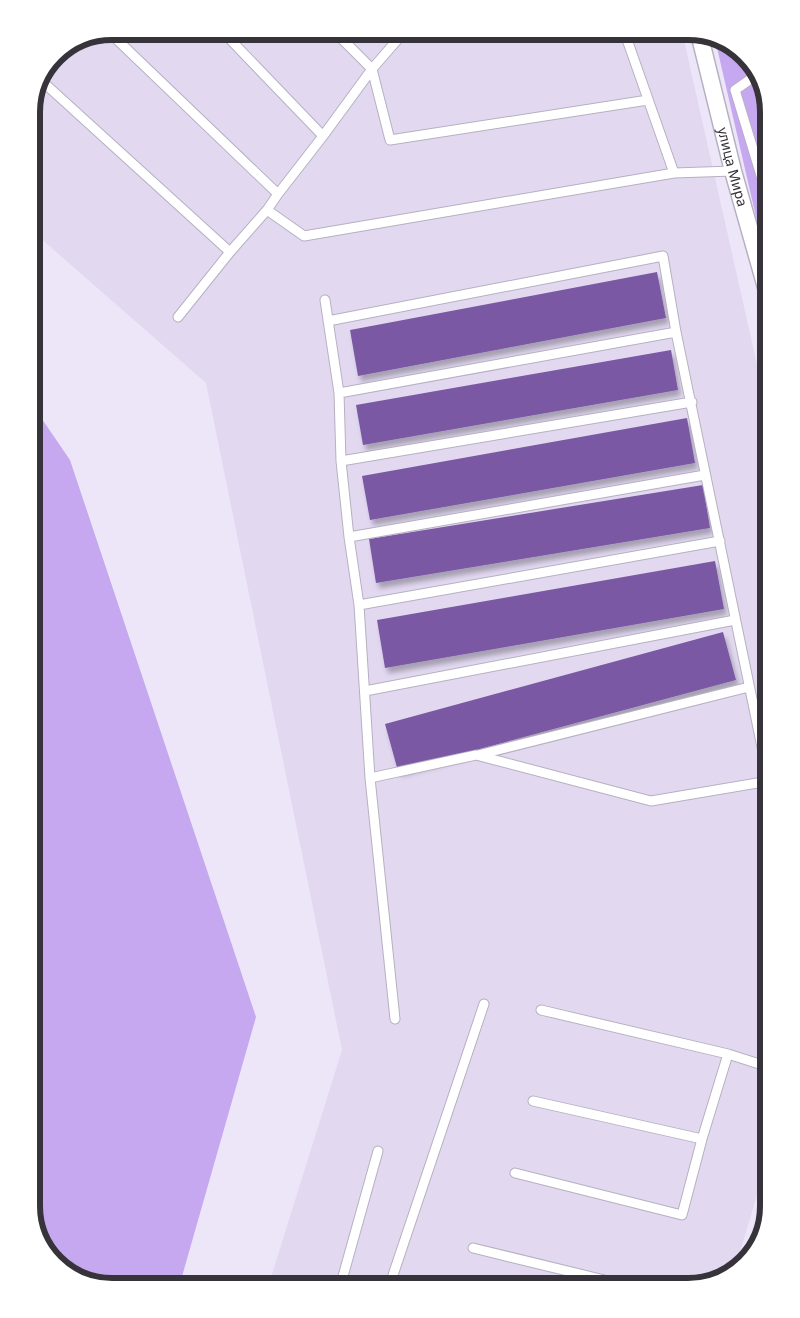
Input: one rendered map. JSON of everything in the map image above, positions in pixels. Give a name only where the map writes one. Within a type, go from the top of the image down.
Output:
[{"type":"street","name":"улица Мира","points":[[701,41],[733,171],[760,266]]},
{"type":"lane","points":[[118,40],[278,194]]},
{"type":"lane","points":[[231,40],[323,136]]},
{"type":"lane","points":[[343,40],[372,69],[390,140],[648,100]]},
{"type":"lane","points":[[178,317],[230,252],[267,210],[372,69],[397,40]]},
{"type":"lane","points":[[627,40],[674,173]]},
{"type":"lane","points":[[752,78],[735,90],[760,172]]},
{"type":"lane","points":[[45,84],[230,252]]},
{"type":"lane","points":[[267,210],[304,236],[674,173],[733,171]]},
{"type":"lane","points":[[328,321],[664,256],[676,332],[692,402],[760,739]]},
{"type":"lane","points":[[325,300],[339,393],[341,461],[348,537],[359,605],[370,778],[395,1019]]},
{"type":"lane","points":[[339,393],[676,332]]},
{"type":"lane","points":[[341,461],[692,402]]},
{"type":"lane","points":[[348,537],[706,475]]},
{"type":"lane","points":[[359,605],[720,541]]},
{"type":"lane","points":[[365,691],[735,620]]},
{"type":"lane","points":[[370,778],[476,755],[749,687]]},
{"type":"lane","points":[[476,755],[652,802],[760,783]]},
{"type":"lane","points":[[392,1278],[484,1004]]},
{"type":"lane","points":[[541,1010],[728,1054],[760,1065]]},
{"type":"lane","points":[[515,1173],[682,1215],[702,1139],[728,1054]]},
{"type":"lane","points":[[533,1101],[702,1139]]},
{"type":"lane","points":[[343,1278],[378,1151]]},
{"type":"lane","points":[[473,1248],[596,1278]]},
{"type":"shaded area","points":[[112,40],[684,40],[760,378],[760,1185],[739,1256],[720,1271],[707,1276],[688,1278],[271,1278],[342,1050],[206,383],[40,238],[40,107],[42,93],[47,80],[55,68],[76,50],[89,44]]},
{"type":"shaded area","points":[[717,46],[728,52],[742,65],[753,80],[758,93],[760,112],[760,234]]},
{"type":"shaded area","points":[[40,416],[70,460],[256,1017],[182,1278],[107,1278],[80,1271],[72,1266],[58,1253],[47,1238],[41,1220],[40,1206]]},
{"type":"building","points":[[657,272],[666,318],[358,376],[350,330]]},
{"type":"building","points":[[671,350],[678,390],[363,445],[356,405]]},
{"type":"building","points":[[687,418],[695,463],[370,520],[362,476]]},
{"type":"building","points":[[703,485],[710,528],[376,583],[369,539]]},
{"type":"building","points":[[715,561],[724,609],[385,668],[377,620]]},
{"type":"building","points":[[723,632],[736,680],[398,771],[385,724]]}]
